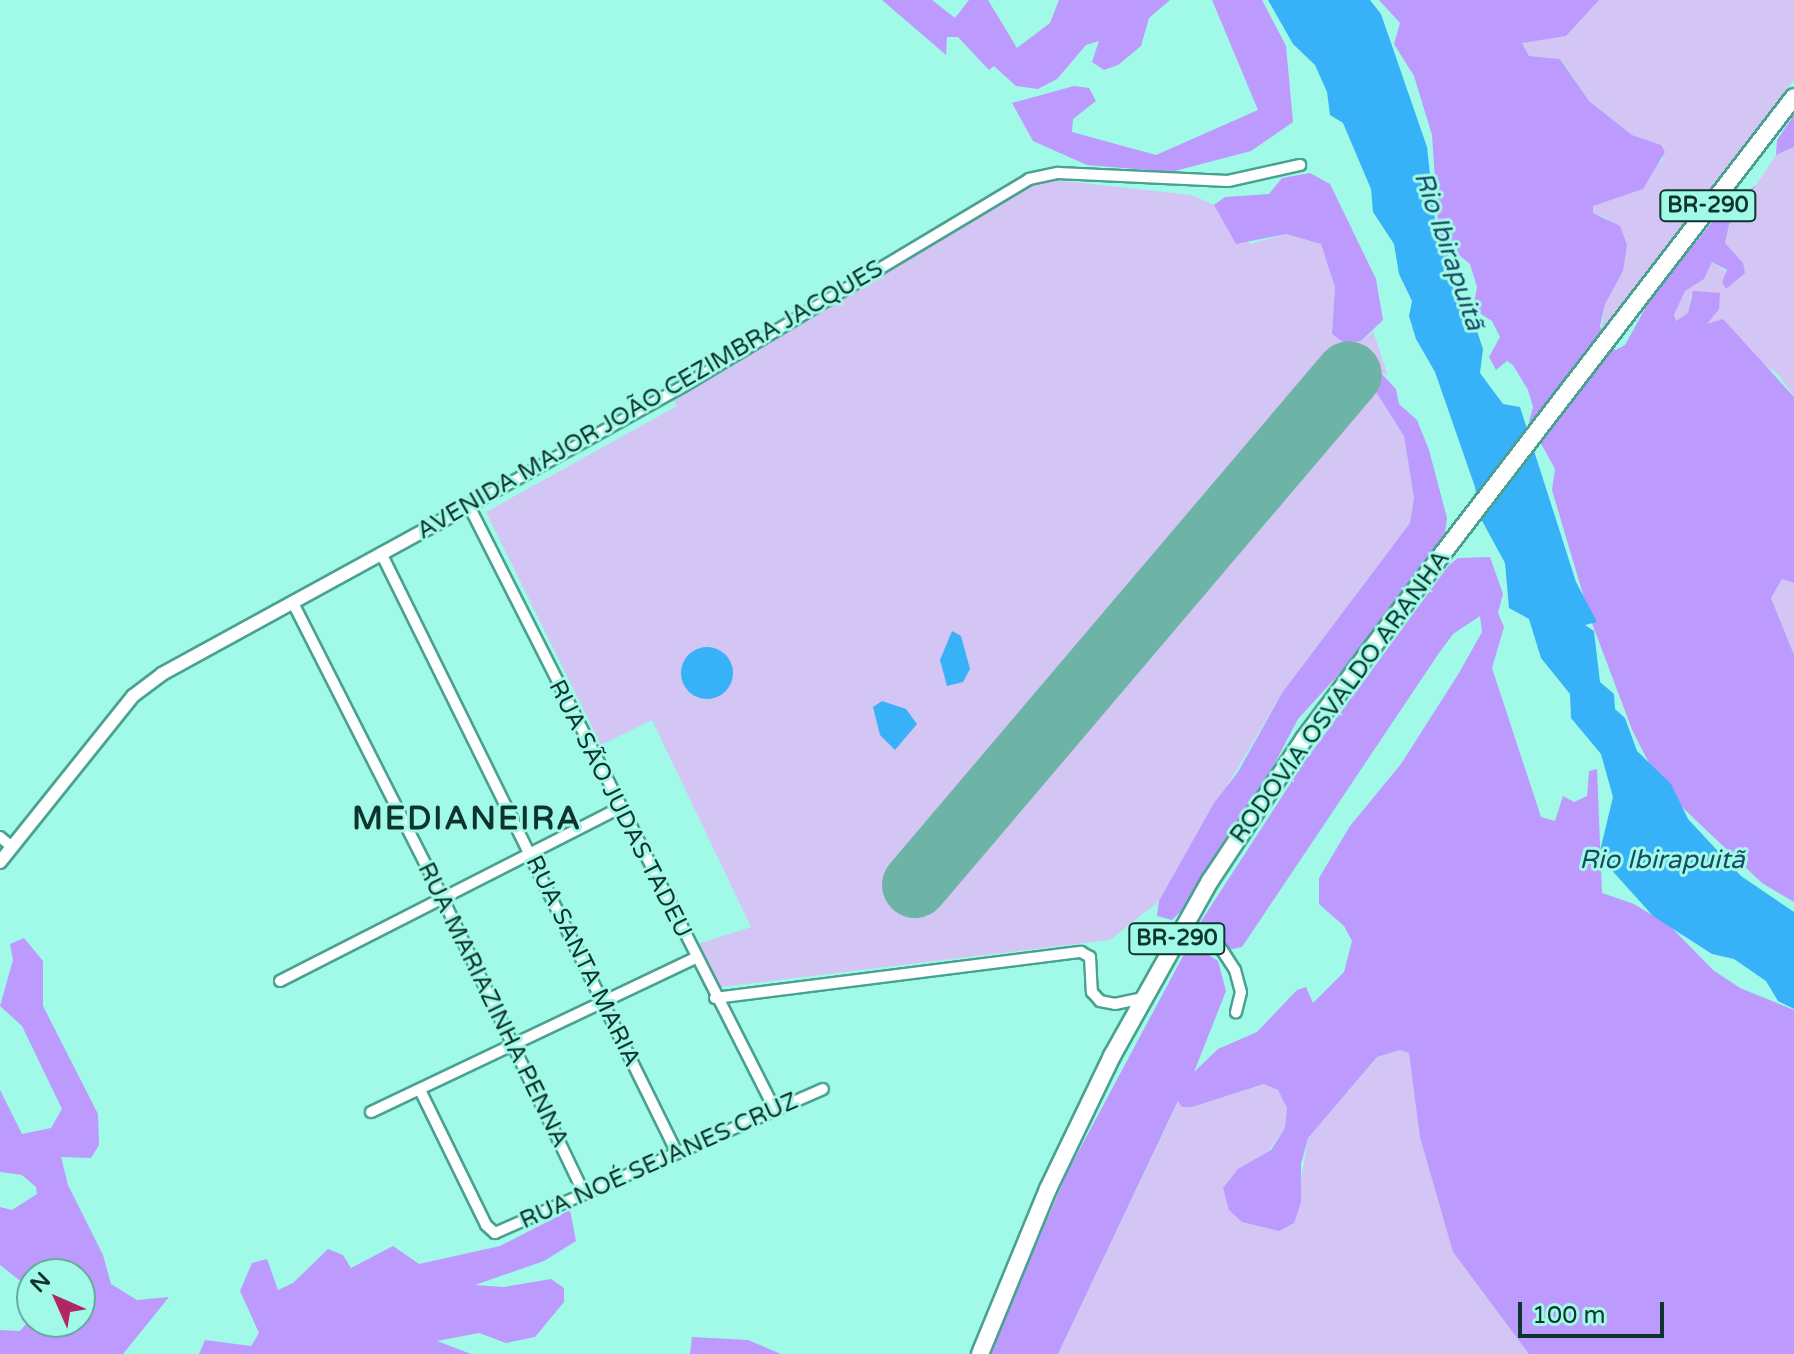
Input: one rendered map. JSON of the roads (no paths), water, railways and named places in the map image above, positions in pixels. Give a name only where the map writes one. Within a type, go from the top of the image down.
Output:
[{"type":"highway","name":"RODOVIA OSVALDO ARANHA","points":[[980,1354],[1048,1189],[1144,998],[1185,926],[1304,739],[1623,315],[1794,97]]},
{"type":"street","name":"AVENIDA MAJOR JOÃO CEZIMBRA JACQUES","points":[[0,862],[133,696],[162,674],[682,387],[1029,179],[1058,173],[1228,181],[1300,165]]},
{"type":"street","name":"RUA SÃO JUDAS TADEU","points":[[469,506],[715,998],[775,1110]]},
{"type":"street","name":"RUA SANTA MARIA","points":[[381,553],[677,1153]]},
{"type":"street","name":"RUA MARIAZINHA PENNA","points":[[293,603],[441,895],[584,1194]]},
{"type":"street","points":[[280,981],[441,895],[620,808]]},
{"type":"street","points":[[0,838],[12,847]]},
{"type":"street","points":[[1185,926],[1222,950],[1235,970],[1241,992],[1236,1012]]},
{"type":"street","points":[[715,998],[1081,952],[1090,957],[1092,992],[1100,1001],[1115,1004],[1144,998]]},
{"type":"street","points":[[371,1112],[695,958]]},
{"type":"street","name":"RUA NOÉ SEJANES CRUZ","points":[[420,1090],[486,1225],[495,1233],[823,1089]]},
{"type":"water","name":"Rio Ibirapuitã","points":[[1268,0],[1370,0],[1381,14],[1427,147],[1437,238],[1447,249],[1458,305],[1472,316],[1483,349],[1480,373],[1503,404],[1520,407],[1576,582],[1597,622],[1585,625],[1594,631],[1600,682],[1614,694],[1615,709],[1625,718],[1637,751],[1671,784],[1688,819],[1741,876],[1794,912],[1794,1009],[1778,1001],[1766,981],[1734,959],[1712,954],[1653,916],[1607,865],[1600,851],[1613,797],[1601,754],[1571,718],[1570,694],[1541,658],[1529,619],[1509,608],[1505,563],[1480,517],[1475,487],[1435,372],[1416,339],[1409,316],[1412,301],[1399,274],[1394,244],[1373,212],[1371,189],[1343,123],[1330,115],[1327,92],[1315,65],[1293,44]]},
{"type":"water","points":[[952,631],[961,636],[970,669],[963,682],[947,686],[940,660]]},
{"type":"water","points":[[707,647],[725,655],[733,673],[725,691],[707,699],[689,691],[681,673],[689,655]]},
{"type":"water","points":[[882,701],[906,709],[917,724],[895,750],[880,735],[873,707]]},
{"type":"district","name":"MEDIANEIRA","points":[[467,819]]}]
